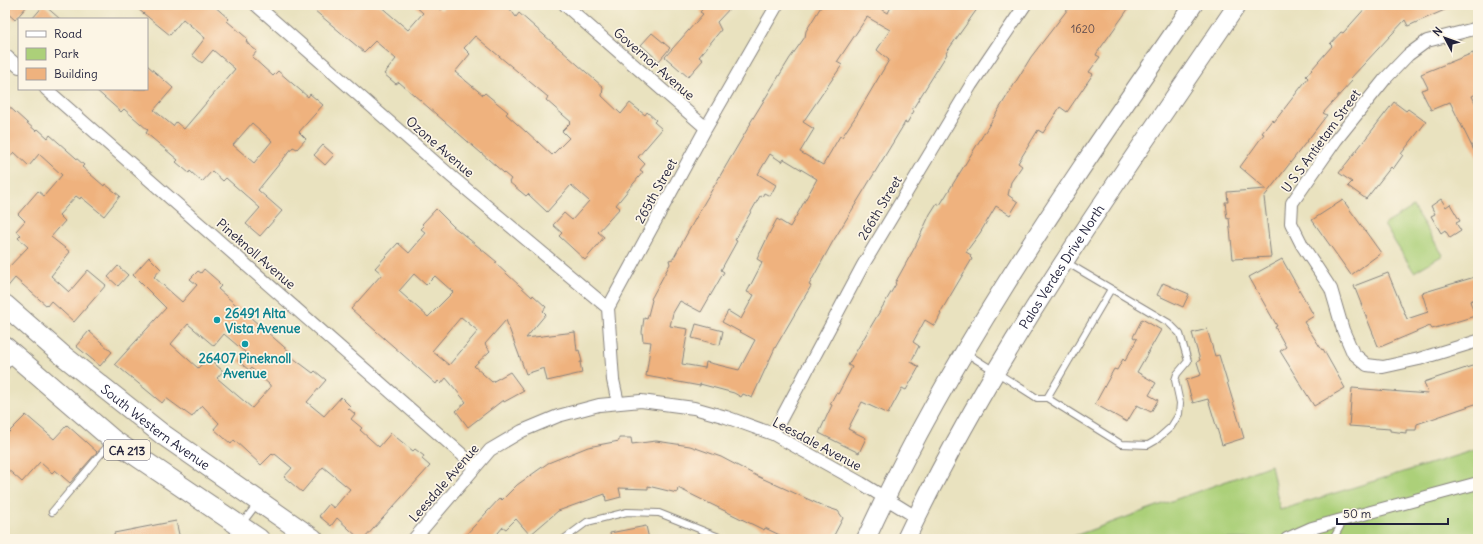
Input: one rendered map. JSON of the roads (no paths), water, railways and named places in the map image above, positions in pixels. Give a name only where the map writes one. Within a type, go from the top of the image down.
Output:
[{"type":"main road","points":[[866,539],[886,498],[964,352],[1034,239],[1193,5]]},
{"type":"main road","name":"Palos Verdes Drive North","points":[[906,539],[916,517],[995,371],[1063,260],[1237,5]]},
{"type":"main road","name":"South Western Avenue","points":[[5,305],[119,402],[258,502],[313,539]]},
{"type":"main road","name":"CA 213","points":[[8,357],[113,440],[235,532],[259,539]]},
{"type":"street","name":"Ozone Avenue","points":[[256,5],[452,177],[608,308]]},
{"type":"street","name":"Governor Avenue","points":[[565,5],[706,128]]},
{"type":"street","name":"265th Street","points":[[608,308],[706,128],[777,5]]},
{"type":"street","name":"266th Street","points":[[773,434],[863,265],[967,92],[1025,5]]},
{"type":"street","name":"U S S Antietam Street","points":[[1478,28],[1427,41],[1408,55],[1390,74],[1336,140],[1292,202],[1290,223],[1302,245],[1331,289],[1343,330],[1353,353],[1366,365],[1383,367],[1419,359],[1478,341]]},
{"type":"street","points":[[5,55],[18,66]]},
{"type":"street","name":"Pineknoll Avenue","points":[[47,90],[90,126],[475,466]]},
{"type":"street","points":[[608,308],[612,380],[618,403]]},
{"type":"street","name":"Leesdale Avenue","points":[[414,539],[490,450],[522,431],[558,416],[598,405],[641,401],[694,408],[726,417],[773,434],[886,498],[916,517]]},
{"type":"street","points":[[1287,539],[1312,528],[1478,483]]},
{"type":"lane","points":[[964,352],[1037,398],[1047,398],[1121,444],[1148,445],[1171,427],[1179,414],[1180,403],[1175,380],[1177,374],[1188,361],[1180,334],[1169,323],[1063,260]]},
{"type":"lane","points":[[1047,398],[1111,289]]},
{"type":"lane","points":[[52,512],[113,440]]},
{"type":"lane","points":[[235,532],[258,502]]},
{"type":"lane","points":[[564,539],[587,522],[627,512],[659,513],[724,539]]},
{"type":"lane","points":[[1333,539],[1344,520]]},
{"type":"place","name":"26491 Alta Vista Avenue","points":[[217,320]]},
{"type":"place","name":"26407 Pineknoll Avenue","points":[[245,344]]}]
